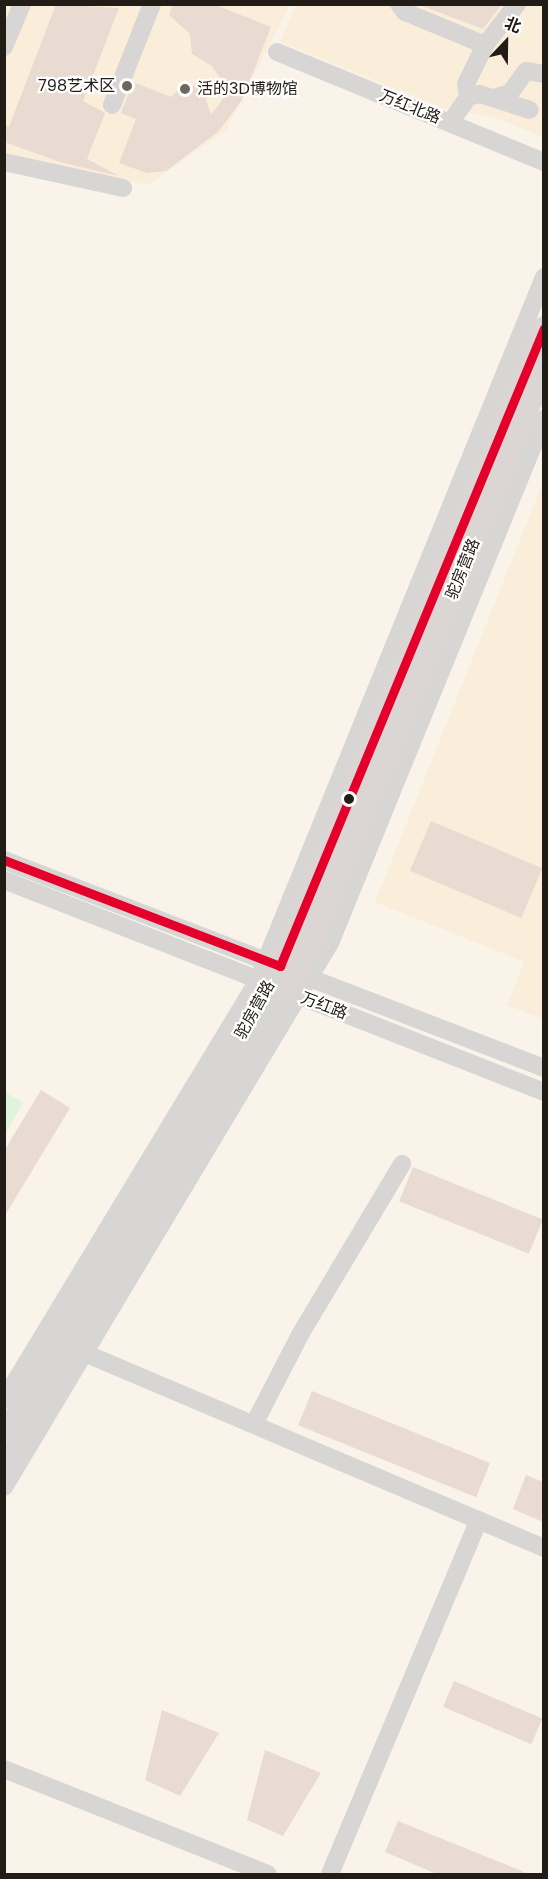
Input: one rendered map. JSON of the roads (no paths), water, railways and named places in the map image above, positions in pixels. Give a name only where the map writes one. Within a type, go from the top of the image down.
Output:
[{"type":"main road","name":"驼房营路","points":[[283,979],[543,327]]},
{"type":"main road","name":"驼房营路","points":[[283,979],[543,370]]},
{"type":"street","points":[[4,47],[22,4]]},
{"type":"street","points":[[112,105],[152,4]]},
{"type":"street","points":[[399,4],[405,12],[485,45]]},
{"type":"street","points":[[450,123],[468,97],[466,84],[485,45],[517,4]]},
{"type":"street","name":"万红北路","points":[[277,52],[543,162]]},
{"type":"street","points":[[497,98],[510,93],[526,71],[543,74]]},
{"type":"street","points":[[468,97],[497,98],[530,110]]},
{"type":"street","points":[[4,162],[123,188]]},
{"type":"street","points":[[283,979],[543,277]]},
{"type":"street","points":[[4,1400],[283,979],[543,418]]},
{"type":"street","name":"万红路","points":[[4,860],[543,1092]]},
{"type":"street","name":"万红路","points":[[4,880],[543,1068]]},
{"type":"street","name":"驼房营路","points":[[4,1463],[79,1351],[283,979]]},
{"type":"street","name":"驼房营路","points":[[4,1432],[283,979]]},
{"type":"street","points":[[254,1424],[301,1333],[402,1164]]},
{"type":"street","points":[[4,1488],[79,1351],[543,1548]]},
{"type":"street","points":[[330,1875],[479,1520]]},
{"type":"street","points":[[4,1769],[268,1875]]},
{"type":"place","name":"798艺术区","points":[[127,86]]},
{"type":"place","name":"活的3D博物馆","points":[[185,89]]}]
